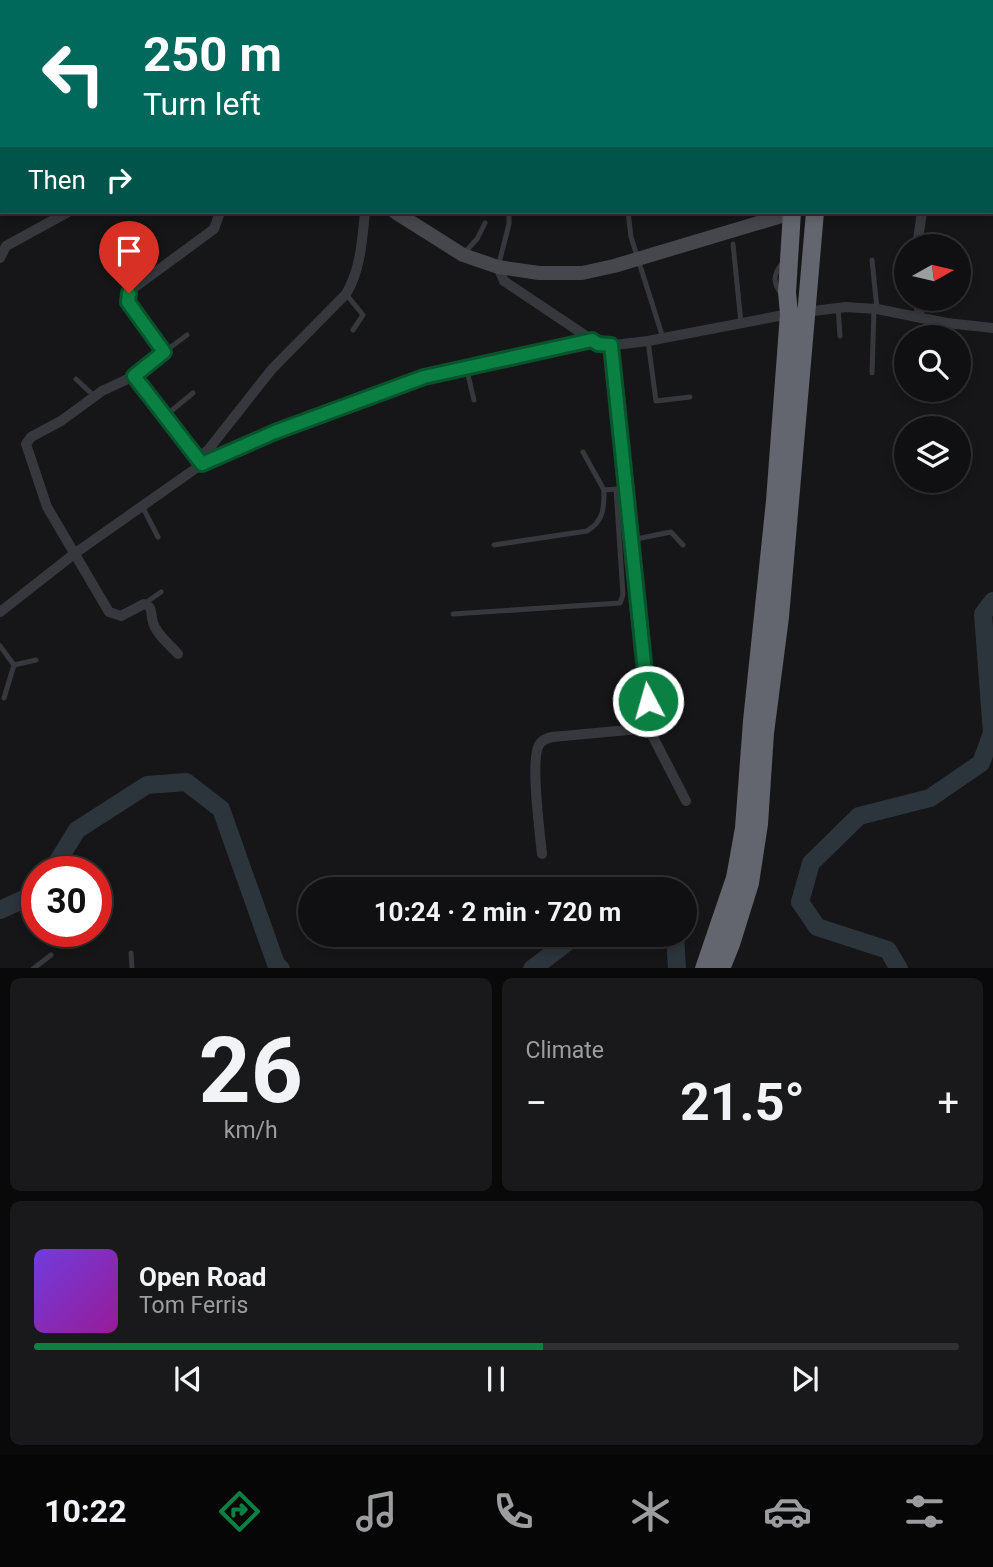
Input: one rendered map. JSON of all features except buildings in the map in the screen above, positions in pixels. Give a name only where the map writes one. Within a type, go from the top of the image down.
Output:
[{"type":"highway","points":[[721,968],[750,883],[759,824],[765,733],[780,617],[797,313],[787,292],[793,214]]},
{"type":"highway","points":[[704,968],[735,878],[744,828],[751,720],[775,501],[797,313],[815,214]]},
{"type":"street","points":[[0,258],[6,246],[64,214]]},
{"type":"street","points":[[178,654],[155,627],[151,609],[144,604],[121,616],[108,612],[43,499],[26,443],[94,396],[134,376],[164,352],[128,302],[127,296],[131,290],[214,229],[219,214]]},
{"type":"street","points":[[0,612],[200,461],[272,369],[346,294],[353,283],[359,263],[365,214]]},
{"type":"street","points":[[398,214],[463,255],[498,267],[539,273],[582,273],[614,266],[786,214]]},
{"type":"street","points":[[919,234],[922,214]]},
{"type":"street","points":[[498,267],[504,281],[598,344],[648,341],[838,307],[876,309],[993,328]]},
{"type":"street","points":[[919,312],[920,318]]},
{"type":"street","points":[[200,461],[424,377],[592,340]]},
{"type":"street","points":[[611,345],[621,488],[631,540],[650,728],[653,740],[686,801]]},
{"type":"street","points":[[134,376],[200,461]]},
{"type":"street","points":[[542,855],[536,765],[539,745],[552,737],[650,728]]},
{"type":"lane","points":[[498,267],[509,214]]},
{"type":"lane","points":[[628,214],[631,237],[663,338]]},
{"type":"lane","points":[[463,255],[477,239],[485,223]]},
{"type":"lane","points":[[733,244],[741,323]]},
{"type":"lane","points":[[872,260],[876,309],[872,373]]},
{"type":"lane","points":[[780,265],[774,277],[776,286],[797,313]]},
{"type":"lane","points":[[346,294],[363,315],[353,330]]},
{"type":"lane","points":[[838,307],[840,336]]},
{"type":"lane","points":[[164,352],[187,335]]},
{"type":"lane","points":[[648,341],[656,401],[690,397]]},
{"type":"lane","points":[[466,367],[474,400]]},
{"type":"lane","points":[[76,379],[94,396]]},
{"type":"lane","points":[[165,416],[193,393]]},
{"type":"lane","points":[[494,545],[587,531],[595,526],[602,516],[604,490],[583,452]]},
{"type":"lane","points":[[453,614],[620,603],[623,595],[621,488],[604,490]]},
{"type":"lane","points":[[142,506],[158,537]]},
{"type":"lane","points":[[631,540],[671,532],[684,545]]},
{"type":"lane","points":[[144,604],[162,592]]},
{"type":"lane","points":[[0,646],[14,665]]},
{"type":"lane","points":[[14,665],[37,660]]},
{"type":"lane","points":[[4,698],[14,665]]},
{"type":"lane","points":[[131,953],[132,968]]},
{"type":"lane","points":[[33,968],[51,956]]},
{"type":"waterway","points":[[898,968],[888,950],[817,927],[800,902],[811,863],[859,816],[930,798],[981,763],[992,733],[983,614],[993,601]]},
{"type":"waterway","points":[[61,856],[77,830],[147,785],[186,782],[221,809],[276,964],[280,968]]},
{"type":"waterway","points":[[0,910],[21,900]]},
{"type":"waterway","points":[[533,968],[561,947]]},
{"type":"waterway","points":[[676,947],[677,968]]},
{"type":"route","points":[[129,293],[128,302],[164,352],[134,376],[202,464],[275,432],[424,377],[592,340],[598,344],[611,345],[648,701]]}]
